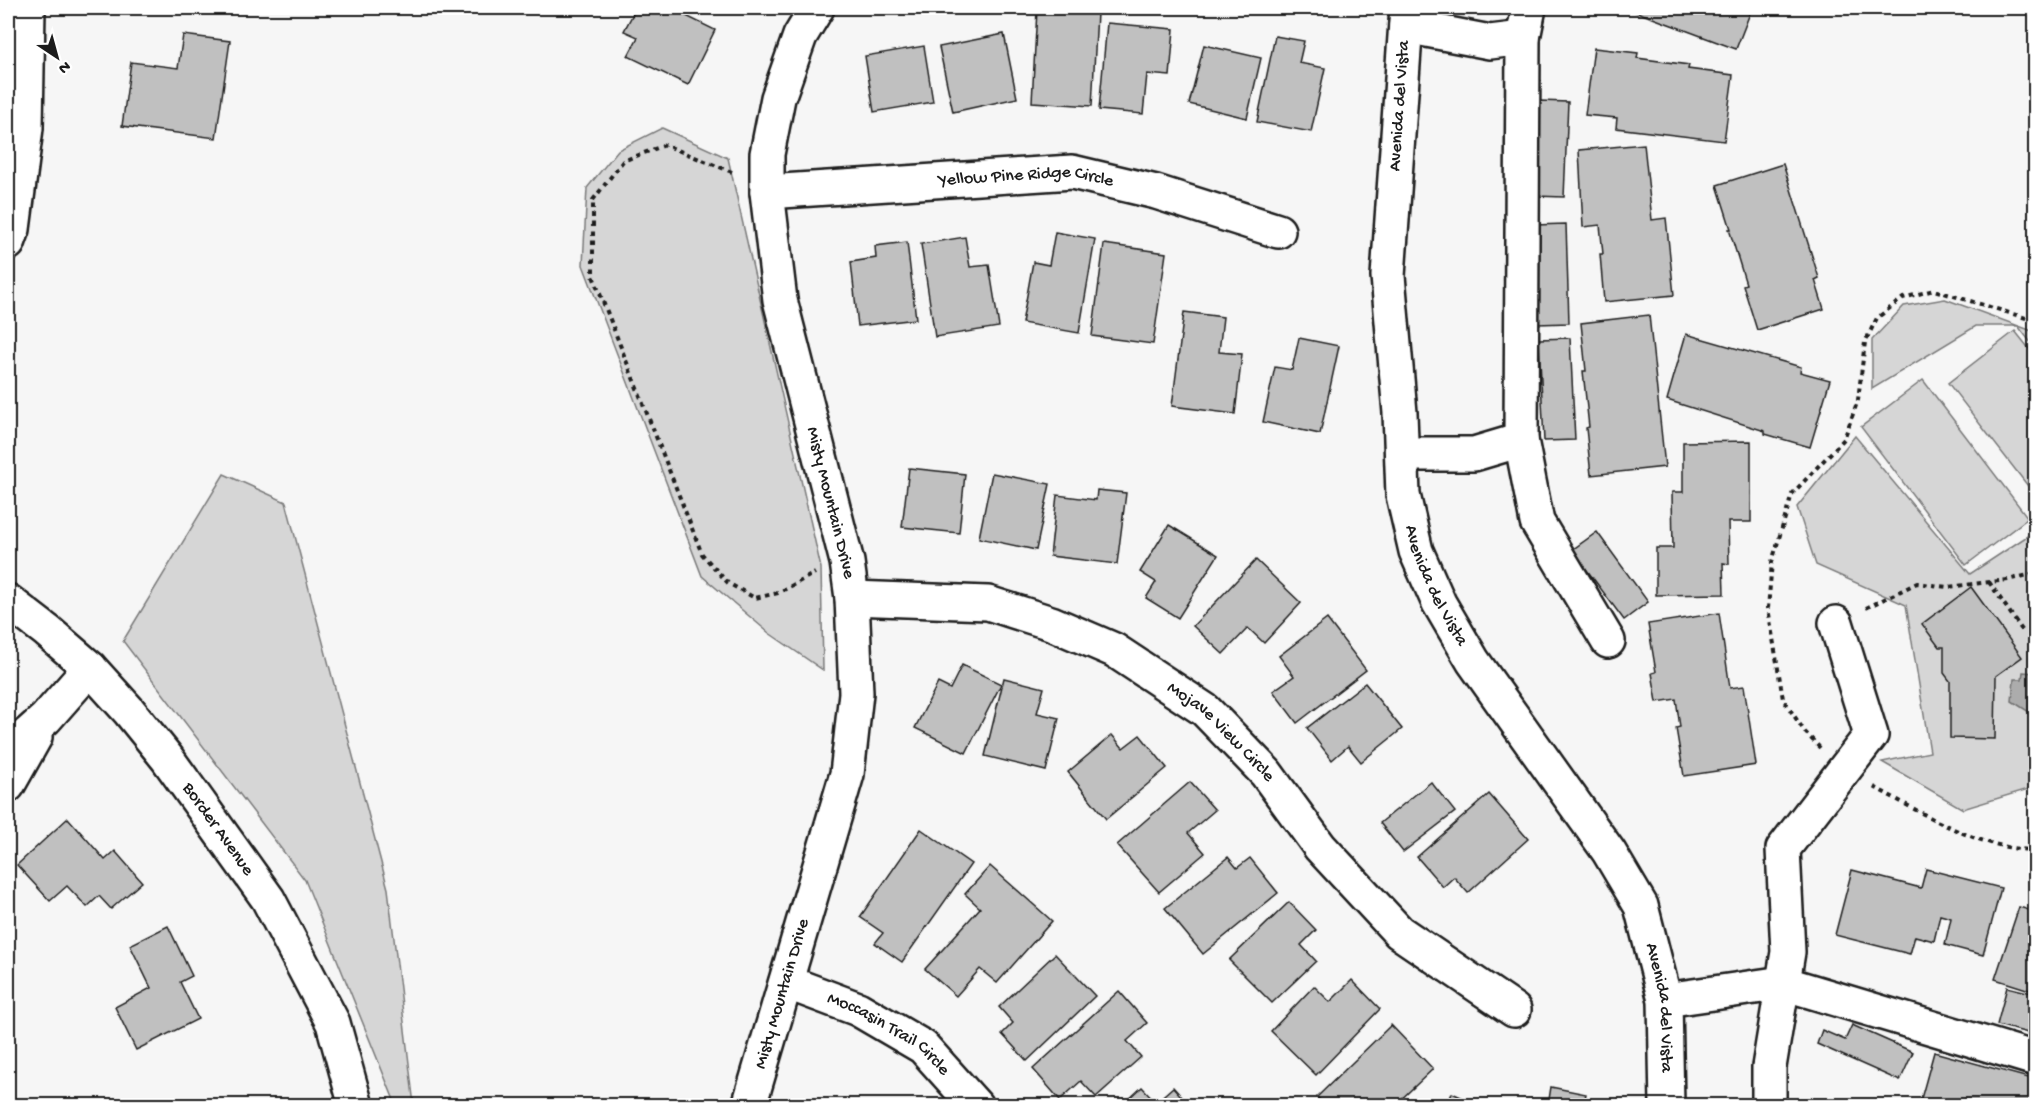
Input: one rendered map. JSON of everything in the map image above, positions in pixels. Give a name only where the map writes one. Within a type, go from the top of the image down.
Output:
[{"type":"street","points":[[8,243],[13,229],[26,128],[28,8]]},
{"type":"street","name":"Misty Mountain Drive","points":[[748,1106],[847,774],[856,693],[852,598],[847,562],[780,300],[767,192],[767,154],[778,98],[800,36],[817,8]]},
{"type":"street","points":[[1406,17],[1490,42],[1526,23],[1521,440],[1537,522],[1608,641]]},
{"type":"street","name":"Avenida del Vista","points":[[1406,17],[1388,276],[1400,413],[1403,495],[1416,552],[1439,603],[1473,661],[1609,852],[1641,906],[1665,1000],[1667,1106]]},
{"type":"street","name":"Yellow Pine Ridge Circle","points":[[767,192],[1072,172],[1156,192],[1278,231]]},
{"type":"street","points":[[1402,454],[1474,454],[1521,440]]},
{"type":"street","name":"Mojave View Circle","points":[[852,598],[988,603],[1051,623],[1114,650],[1205,710],[1266,773],[1320,847],[1399,932],[1514,1010]]},
{"type":"street","name":"Border Avenue","points":[[8,601],[90,668],[167,759],[268,899],[333,1023],[356,1106]]},
{"type":"street","points":[[1769,1106],[1769,1067],[1788,952],[1783,849],[1871,735],[1836,623]]},
{"type":"street","points":[[8,752],[46,718],[90,668]]},
{"type":"street","points":[[8,785],[46,718]]},
{"type":"street","name":"Moccasin Trail Circle","points":[[786,982],[858,1009],[923,1047],[976,1106]]},
{"type":"street","points":[[1665,1000],[1783,983],[2036,1059]]},
{"type":"path","points":[[734,173],[665,145],[623,161],[593,200],[593,276],[702,554],[728,583],[755,598],[778,593],[815,573]]},
{"type":"path","points":[[2036,321],[1934,290],[1903,298],[1877,318],[1865,342],[1858,400],[1844,439],[1792,494],[1772,562],[1768,608],[1783,699],[1804,732],[1843,771],[1963,833],[2014,850],[2036,849]]},
{"type":"path","points":[[1836,623],[1917,583],[1947,587],[2008,580],[2036,573]]},
{"type":"path","points":[[1989,582],[2024,633]]},
{"type":"shaded area","points":[[662,128],[728,158],[821,568],[823,670],[769,633],[702,576],[583,265],[587,188],[618,150]]},
{"type":"shaded area","points":[[1945,299],[2035,332],[2035,348],[2018,326],[1976,326],[1872,389],[1872,340],[1904,306]]},
{"type":"shaded area","points":[[2015,331],[2035,356],[2035,495],[1948,383]]},
{"type":"shaded area","points":[[1923,380],[2028,518],[1966,565],[1861,427]]},
{"type":"shaded area","points":[[1855,436],[1970,574],[2035,531],[2035,787],[1963,809],[1882,762],[1930,752],[1906,605],[1816,565],[1797,507]]},
{"type":"shaded area","points":[[224,474],[286,502],[388,889],[414,1105],[396,1105],[305,880],[123,641]]},
{"type":"shaded area","points":[[2023,672],[2035,673],[2035,712],[2029,712],[2012,701],[2014,679],[2022,679]]},
{"type":"building","points":[[636,8],[670,8],[715,30],[688,85],[628,56],[638,37],[624,31]]},
{"type":"building","points":[[1635,8],[1752,8],[1736,49],[1634,11]]},
{"type":"building","points":[[1037,10],[1097,13],[1092,106],[1032,102]]},
{"type":"building","points":[[1107,23],[1174,29],[1170,76],[1147,74],[1143,114],[1099,110]]},
{"type":"building","points":[[1004,34],[1017,98],[953,112],[939,47]]},
{"type":"building","points":[[183,35],[230,41],[216,138],[122,126],[131,62],[178,68]]},
{"type":"building","points":[[1275,36],[1304,41],[1299,63],[1325,68],[1311,132],[1257,122]]},
{"type":"building","points":[[1204,45],[1261,58],[1247,118],[1189,104]]},
{"type":"building","points":[[924,46],[933,102],[874,112],[865,56]]},
{"type":"building","points":[[1594,48],[1638,53],[1637,58],[1689,65],[1688,69],[1733,75],[1724,141],[1616,128],[1617,118],[1585,115]]},
{"type":"building","points":[[1539,101],[1568,102],[1564,197],[1535,196]]},
{"type":"building","points":[[1644,144],[1652,220],[1666,218],[1674,295],[1604,302],[1600,225],[1583,227],[1579,150]]},
{"type":"building","points":[[1783,164],[1819,278],[1815,280],[1824,309],[1757,330],[1717,185]]},
{"type":"building","points":[[1566,224],[1569,323],[1537,324],[1534,225]]},
{"type":"building","points":[[1055,232],[1095,239],[1079,333],[1022,323],[1033,262],[1049,265]]},
{"type":"building","points":[[965,237],[970,267],[989,265],[999,327],[935,337],[921,244]]},
{"type":"building","points":[[907,242],[916,319],[858,326],[851,262],[876,258],[875,246]]},
{"type":"building","points":[[1104,244],[1166,253],[1153,344],[1092,336]]},
{"type":"building","points":[[1184,312],[1223,317],[1219,352],[1242,354],[1235,414],[1172,406]]},
{"type":"building","points":[[1649,315],[1665,467],[1591,475],[1586,428],[1589,427],[1581,323]]},
{"type":"building","points":[[1686,334],[1801,367],[1800,372],[1830,380],[1810,447],[1667,400]]},
{"type":"building","points":[[1299,338],[1339,346],[1320,434],[1263,422],[1275,367],[1292,370]]},
{"type":"building","points":[[1570,338],[1575,440],[1544,441],[1539,339]]},
{"type":"building","points":[[1751,441],[1751,522],[1728,522],[1729,564],[1723,563],[1724,594],[1656,595],[1656,548],[1673,548],[1672,492],[1683,492],[1683,442]]},
{"type":"building","points":[[909,468],[965,474],[959,533],[902,527]]},
{"type":"building","points":[[992,473],[1050,484],[1036,550],[979,538]]},
{"type":"building","points":[[1097,490],[1126,493],[1117,564],[1050,556],[1057,495],[1096,500]]},
{"type":"building","points":[[1169,525],[1218,555],[1178,618],[1146,598],[1156,582],[1140,572]]},
{"type":"building","points":[[1597,532],[1648,602],[1624,620],[1572,550]]},
{"type":"building","points":[[1256,560],[1301,603],[1264,643],[1248,628],[1223,654],[1193,626]]},
{"type":"building","points":[[1971,587],[2022,657],[1996,676],[1995,739],[1950,738],[1950,681],[1944,673],[1944,647],[1939,647],[1922,624]]},
{"type":"building","points":[[1719,613],[1730,688],[1744,686],[1756,765],[1684,776],[1676,728],[1680,727],[1676,699],[1657,702],[1652,673],[1656,672],[1648,624]]},
{"type":"building","points":[[1327,619],[1366,670],[1297,723],[1273,691],[1294,676],[1279,656]]},
{"type":"building","points":[[962,665],[1001,684],[966,753],[915,728],[938,683],[950,689]]},
{"type":"building","points":[[1004,678],[1044,688],[1037,713],[1059,718],[1046,771],[985,756]]},
{"type":"building","points":[[1365,683],[1402,729],[1361,762],[1348,746],[1332,760],[1307,728]]},
{"type":"building","points":[[1112,735],[1123,748],[1140,735],[1167,768],[1106,819],[1068,772]]},
{"type":"building","points":[[1190,782],[1215,810],[1188,833],[1205,853],[1159,892],[1117,845]]},
{"type":"building","points":[[1431,782],[1455,812],[1403,852],[1380,823]]},
{"type":"building","points":[[1489,794],[1528,839],[1468,893],[1454,877],[1443,887],[1417,857]]},
{"type":"building","points":[[68,818],[105,860],[115,851],[142,882],[111,909],[99,896],[87,907],[67,886],[50,901],[17,865]]},
{"type":"building","points":[[921,829],[971,864],[902,962],[875,943],[883,933],[860,917]]},
{"type":"building","points":[[1228,857],[1237,868],[1250,858],[1278,893],[1203,954],[1165,908]]},
{"type":"building","points":[[990,866],[1052,921],[997,983],[980,969],[956,996],[925,969],[980,908],[965,894]]},
{"type":"building","points":[[1926,869],[2001,888],[1983,955],[1945,945],[1951,918],[1940,915],[1934,941],[1915,936],[1910,954],[1835,935],[1852,870],[1921,888]]},
{"type":"building","points":[[1289,902],[1316,930],[1301,945],[1316,961],[1272,1003],[1229,960]]},
{"type":"building","points":[[2019,907],[2036,912],[2036,992],[1995,979]]},
{"type":"building","points":[[168,926],[192,976],[180,982],[198,1019],[136,1050],[115,1007],[151,988],[130,945]]},
{"type":"building","points":[[1055,954],[1095,996],[1027,1061],[1002,1034],[1013,1023],[999,1007]]},
{"type":"building","points":[[1352,980],[1380,1009],[1316,1075],[1271,1031],[1314,986],[1330,1002]]},
{"type":"building","points":[[2007,987],[2036,994],[2036,1035],[1997,1025]]},
{"type":"building","points":[[1119,991],[1147,1023],[1127,1041],[1141,1057],[1096,1097],[1081,1081],[1060,1100],[1033,1069]]},
{"type":"building","points":[[1391,1025],[1433,1069],[1394,1106],[1326,1106],[1317,1097]]},
{"type":"building","points":[[1852,1025],[1913,1052],[1900,1081],[1817,1044],[1822,1030],[1845,1040]]},
{"type":"building","points":[[1934,1052],[2036,1080],[2036,1106],[1919,1106]]},
{"type":"building","points":[[1142,1087],[1156,1102],[1173,1087],[1190,1106],[1131,1106],[1127,1101]]},
{"type":"building","points":[[1551,1087],[1586,1094],[1583,1106],[1548,1106]]},
{"type":"building","points":[[1452,1093],[1481,1106],[1447,1106]]}]
